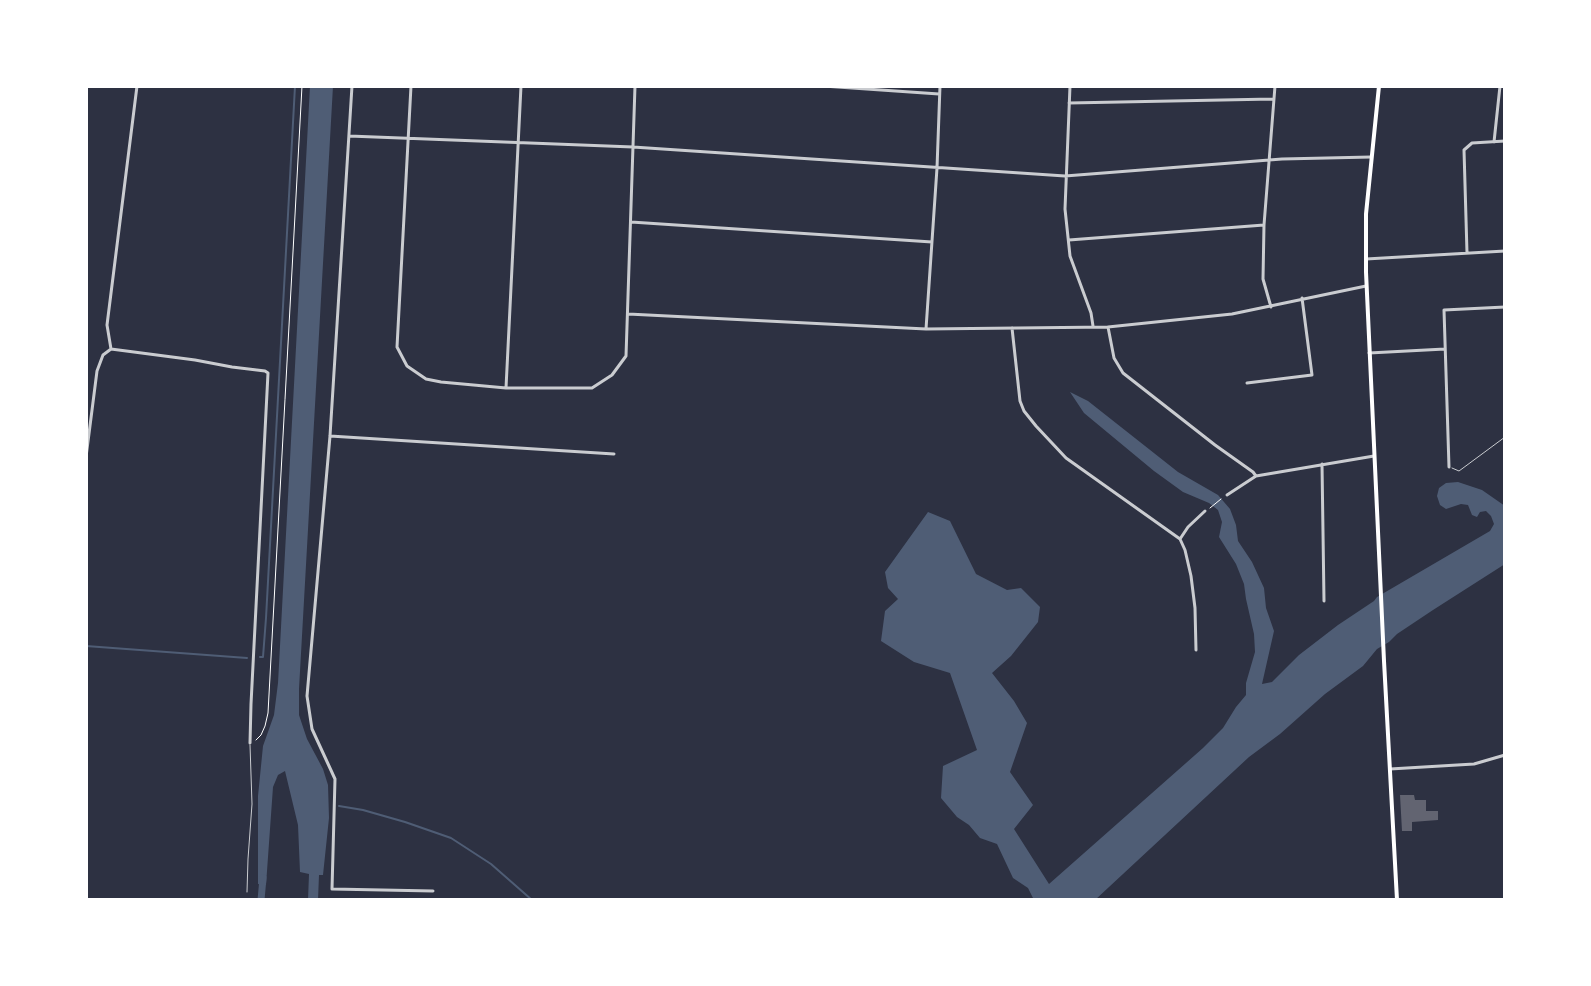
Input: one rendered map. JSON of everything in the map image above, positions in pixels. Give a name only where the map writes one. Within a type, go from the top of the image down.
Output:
[{"type":"main road","points":[[1379,86],[1366,214],[1366,286],[1397,900]]},
{"type":"street","points":[[111,349],[107,325],[137,86]]},
{"type":"street","points":[[352,86],[330,436],[307,696],[312,729],[335,779],[332,889],[433,891]]},
{"type":"street","points":[[411,86],[397,347],[407,366],[426,379],[506,388],[592,388],[612,375],[626,356],[635,86]]},
{"type":"street","points":[[506,388],[521,86]]},
{"type":"street","points":[[823,86],[940,94]]},
{"type":"street","points":[[926,329],[940,86]]},
{"type":"street","points":[[1070,86],[1065,209],[1070,256],[1091,313],[1093,327]]},
{"type":"street","points":[[1271,307],[1263,279],[1275,86]]},
{"type":"street","points":[[1494,142],[1500,86]]},
{"type":"street","points":[[1069,103],[1273,99]]},
{"type":"street","points":[[349,136],[633,147],[1065,176],[1339,156],[1372,157]]},
{"type":"street","points":[[1467,253],[1464,150],[1472,143],[1505,141]]},
{"type":"street","points":[[631,222],[932,242]]},
{"type":"street","points":[[1069,240],[1264,225]]},
{"type":"street","points":[[1366,259],[1505,251]]},
{"type":"street","points":[[628,314],[926,329],[1108,327],[1271,307],[1366,286]]},
{"type":"street","points":[[1247,383],[1312,375],[1302,298]]},
{"type":"street","points":[[1449,467],[1444,310],[1505,307]]},
{"type":"street","points":[[1108,327],[1114,358],[1123,373],[1256,476]]},
{"type":"street","points":[[1012,328],[1020,401],[1024,411],[1066,458],[1180,539],[1191,576],[1196,650]]},
{"type":"street","points":[[86,457],[97,371],[103,355],[111,349],[268,373],[250,743]]},
{"type":"street","points":[[1369,353],[1446,349]]},
{"type":"street","points":[[330,436],[614,454]]},
{"type":"street","points":[[1227,495],[1256,476],[1374,456]]},
{"type":"street","points":[[1322,464],[1324,601]]},
{"type":"street","points":[[1180,539],[1205,511]]},
{"type":"street","points":[[1390,770],[1474,764],[1505,755]]},
{"type":"lane","points":[[1449,467],[1459,471],[1505,437]]},
{"type":"lane","points":[[247,892],[252,804],[250,743]]},
{"type":"path","points":[[250,743],[261,735],[268,713],[302,86]]},
{"type":"path","points":[[1205,511],[1227,495]]},
{"type":"water","points":[[310,86],[333,86],[299,689],[299,715],[328,785],[329,818],[318,900],[308,900],[309,874],[300,872],[298,825],[285,771],[278,775],[273,787],[266,885],[258,884],[258,796],[263,746],[274,715],[278,683]]},
{"type":"water","points":[[1070,392],[1088,401],[1178,472],[1218,495],[1230,509],[1238,541],[1264,588],[1266,608],[1274,631],[1262,684],[1272,682],[1299,655],[1377,597],[1490,531],[1494,524],[1486,511],[1480,512],[1477,517],[1472,515],[1468,505],[1446,509],[1440,505],[1437,496],[1439,488],[1446,483],[1458,482],[1482,490],[1505,506],[1505,564],[1377,649],[1363,666],[1249,757],[1095,900],[1034,900],[1028,888],[1013,878],[997,844],[980,838],[941,798],[943,766],[977,750],[950,673],[914,662],[881,641],[885,611],[898,599],[888,588],[885,572],[928,512],[950,521],[976,574],[1007,590],[1021,588],[1040,607],[1038,622],[1011,656],[992,673],[1027,723],[1010,772],[1033,805],[1014,829],[1049,884],[1223,728],[1246,695],[1246,683],[1255,652],[1244,584],[1219,537],[1222,522],[1218,510],[1183,492],[1154,471],[1084,413]]},
{"type":"building","points":[[1400,795],[1414,795],[1415,800],[1426,800],[1426,811],[1438,811],[1438,820],[1412,822],[1412,831],[1402,831]]},
{"type":"waterway","points":[[260,657],[263,657],[266,618],[295,86]]},
{"type":"waterway","points":[[86,646],[247,658]]},
{"type":"waterway","points":[[339,806],[363,810],[451,838],[491,864],[532,900]]},
{"type":"waterway","points":[[261,900],[263,878]]}]
